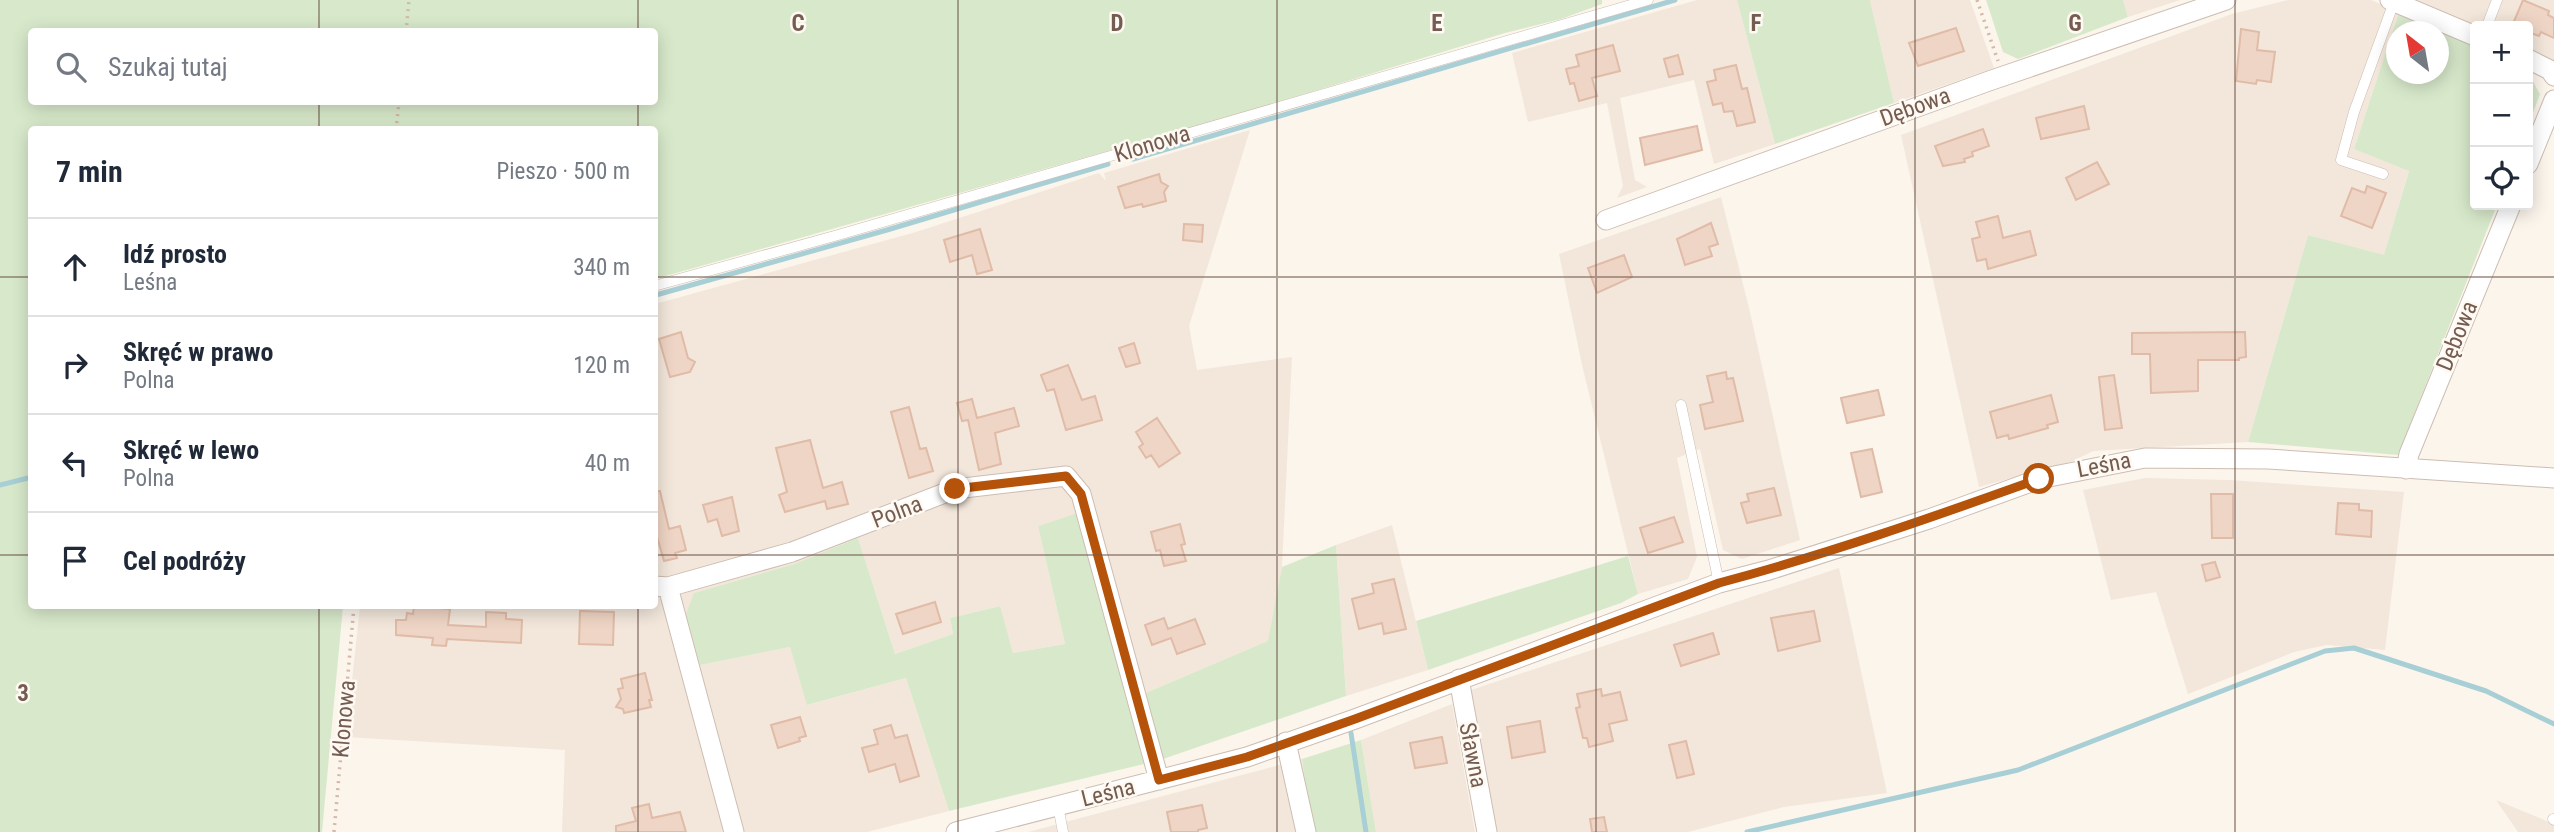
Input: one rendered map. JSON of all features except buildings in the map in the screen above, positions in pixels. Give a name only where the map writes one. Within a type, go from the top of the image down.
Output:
[{"type":"street","name":"Dębowa","points":[[1606,220],[2003,76],[2227,0]]},
{"type":"street","points":[[2392,1],[2470,34]]},
{"type":"street","points":[[2533,62],[2550,70],[2554,76]]},
{"type":"street","points":[[2533,152],[2554,100]]},
{"type":"street","name":"Dębowa","points":[[2406,469],[2409,454],[2509,210]]},
{"type":"street","name":"Leśna","points":[[956,832],[1247,757],[1719,583],[1769,570],[1929,519],[2039,479],[2105,464],[2145,458],[2268,459],[2554,478]]},
{"type":"street","name":"Polna","points":[[734,832],[661,587],[792,552],[955,489],[1066,476],[1081,494],[1159,780]]},
{"type":"street","name":"Sławna","points":[[1459,679],[1487,832]]},
{"type":"street","points":[[1286,742],[1306,832]]},
{"type":"lane","name":"Klonowa","points":[[658,285],[1648,0]]},
{"type":"lane","points":[[2489,21],[2497,0]]},
{"type":"lane","points":[[2383,174],[2341,160],[2354,112],[2392,1]]},
{"type":"lane","points":[[1681,405],[1719,583]]},
{"type":"lane","points":[[1058,806],[1063,832]]},
{"type":"path","points":[[406,28],[409,0]]},
{"type":"path","points":[[1978,0],[2003,76]]},
{"type":"path","points":[[396,126],[399,105]]},
{"type":"path","name":"Klonowa","points":[[334,832],[354,609]]},
{"type":"shaded area","points":[[1697,0],[1737,0],[1775,144],[1714,164],[1694,80],[1620,98],[1635,180],[1647,187],[1617,198],[1623,186],[1607,103],[1528,122],[1512,53]]},
{"type":"shaded area","points":[[1870,0],[1970,0],[1994,68],[1894,103]]},
{"type":"shaded area","points":[[2123,0],[2180,0],[2128,17]]},
{"type":"shaded area","points":[[2288,0],[2371,0],[2399,12],[2396,21],[2386,21],[2386,52],[2354,149],[2409,170],[2384,256],[2308,235],[2248,442],[2093,451],[2073,461],[1979,487],[1901,135],[2232,14]]},
{"type":"shaded area","points":[[2415,0],[2554,0],[2554,66],[2533,56],[2533,21],[2470,21],[2470,24]]},
{"type":"shaded area","points":[[1250,130],[1189,326],[1197,370],[1292,357],[1282,567],[1269,641],[1141,695],[1091,510],[1038,526],[1065,644],[1013,653],[999,606],[950,618],[953,634],[895,654],[858,538],[794,564],[694,593],[700,665],[790,647],[808,705],[906,678],[949,811],[867,832],[562,832],[565,750],[346,737],[360,609],[658,609],[658,303],[916,232],[1099,173],[1106,181],[1104,173]]},
{"type":"shaded area","points":[[1721,197],[1750,312],[1800,540],[1742,559],[1723,550],[1700,449],[1677,458],[1697,557],[1688,579],[1638,594],[1582,365],[1559,254]]},
{"type":"shaded area","points":[[2145,478],[2229,480],[2404,492],[2385,650],[2327,645],[2294,652],[2188,694],[2156,592],[2111,600],[2083,490]]},
{"type":"shaded area","points":[[1392,525],[1428,670],[1346,696],[1336,545]]},
{"type":"shaded area","points":[[1839,568],[1887,793],[1784,807],[1688,832],[1497,832],[1471,690]]},
{"type":"shaded area","points":[[1452,704],[1475,832],[1376,832],[1361,740]]},
{"type":"shaded area","points":[[1302,759],[1312,832],[1028,832]]},
{"type":"shaded area","points":[[2496,800],[2554,824],[2554,832],[2518,832]]},
{"type":"green space","points":[[0,0],[1602,0],[1602,4],[1561,19],[1505,33],[1239,114],[658,278],[658,126],[28,126],[28,609],[343,609],[322,832],[0,832]]},
{"type":"green space","points":[[1737,0],[1870,0],[1894,103],[1775,144]]},
{"type":"green space","points":[[1986,0],[2123,0],[2128,17],[2018,59],[2003,52]]},
{"type":"green space","points":[[2399,12],[2419,21],[2396,21]]},
{"type":"green space","points":[[2449,35],[2470,45],[2470,210],[2495,210],[2398,455],[2248,442],[2308,235],[2384,255],[2409,171],[2354,149],[2386,52],[2386,84],[2449,84]]},
{"type":"green space","points":[[2533,82],[2540,94],[2533,113]]},
{"type":"green space","points":[[1078,513],[1144,764],[949,811],[906,678],[807,705],[790,647],[700,665],[686,614],[694,593],[794,564],[858,538],[895,654],[953,634],[950,618],[1000,606],[1013,653],[1065,644],[1038,526]]},
{"type":"green space","points":[[1336,545],[1346,696],[1163,759],[1141,695],[1268,641],[1282,567]]},
{"type":"green space","points":[[1628,556],[1638,594],[1621,603],[1428,670],[1416,621]]},
{"type":"green space","points":[[1361,740],[1376,832],[1312,832],[1302,759]]},
{"type":"waterway","points":[[1133,159],[1675,0]]},
{"type":"waterway","points":[[658,294],[1108,164]]},
{"type":"waterway","points":[[0,485],[28,478]]},
{"type":"waterway","points":[[1747,832],[2018,770],[2325,651],[2354,648],[2486,691],[2554,724]]},
{"type":"waterway","points":[[1351,733],[1366,832]]},
{"type":"route","points":[[955,489],[1066,476],[1081,494],[1159,780],[1247,757],[1719,583],[1769,570],[1929,519],[2039,479]]}]
